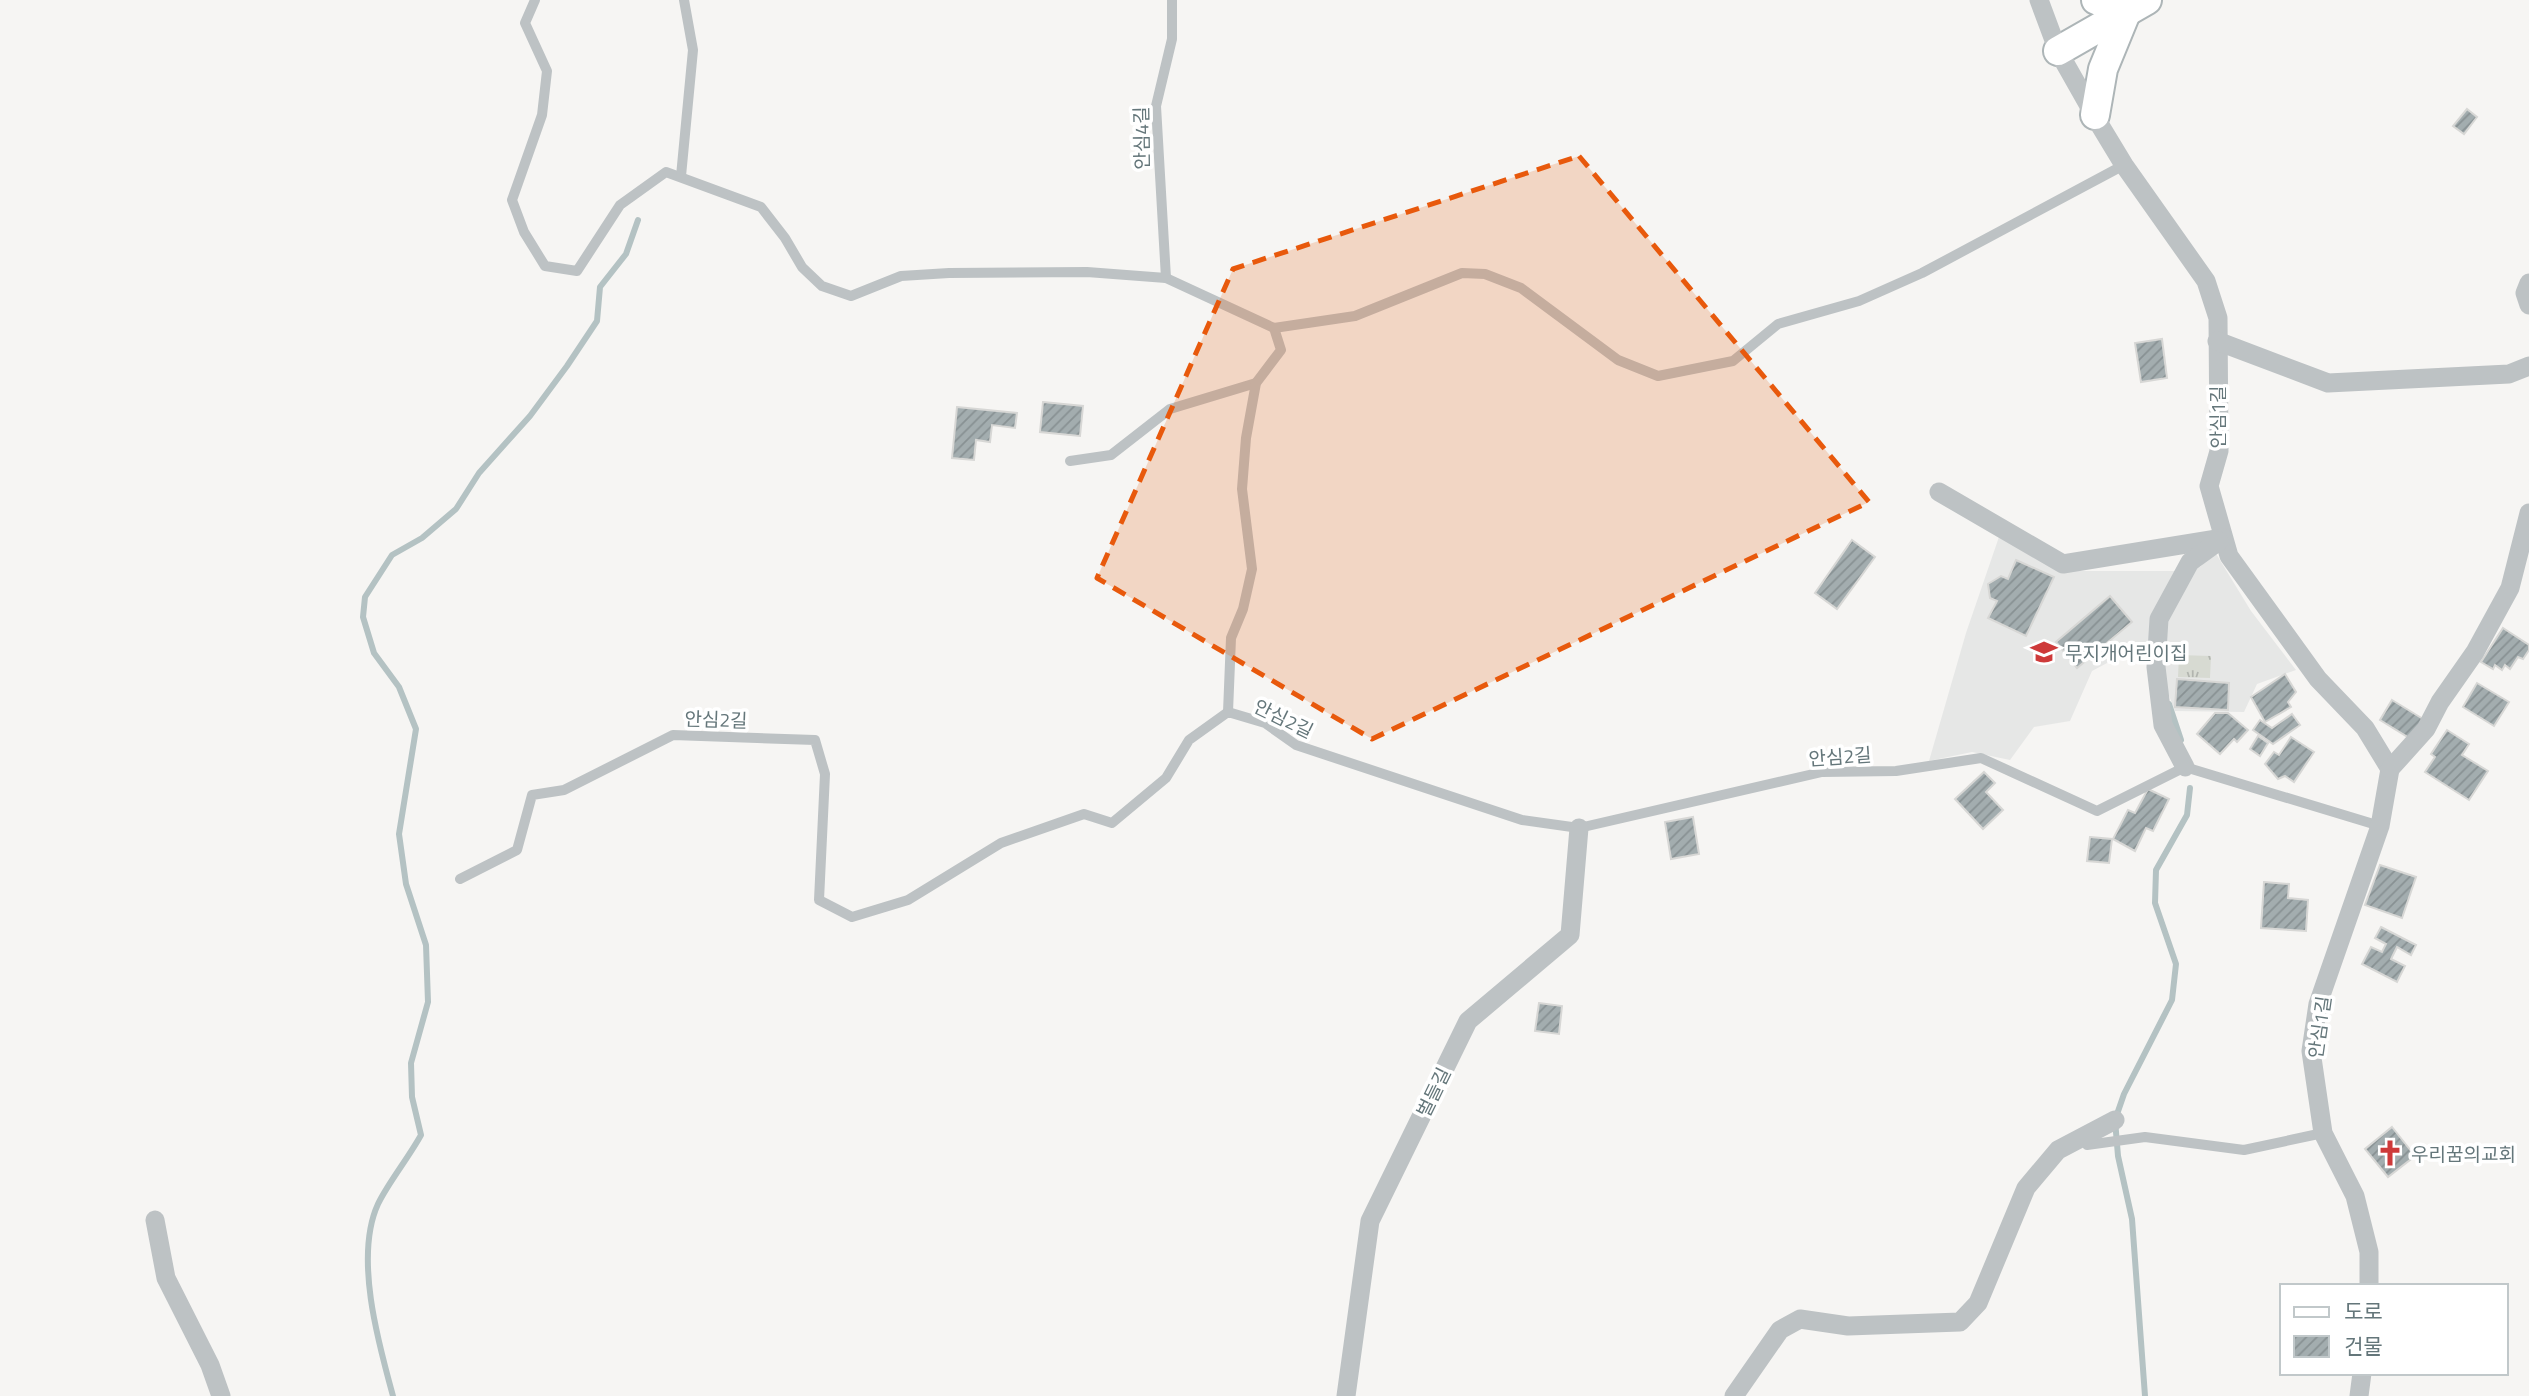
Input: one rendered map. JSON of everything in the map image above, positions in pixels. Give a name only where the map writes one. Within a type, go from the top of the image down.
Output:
[{"type":"street","name":"안심1길","points":[[2039,0],[2058,51],[2124,165],[2206,281],[2218,318],[2219,451],[2209,486],[2229,556],[2267,613],[2318,678],[2365,728],[2390,769],[2380,825],[2318,1004],[2311,1051],[2323,1133],[2355,1196],[2369,1252],[2369,1284]]},
{"type":"street","points":[[2096,0],[2136,6]]},
{"type":"street","points":[[2058,51],[2136,6]]},
{"type":"street","points":[[2095,115],[2103,69],[2136,6]]},
{"type":"street","points":[[2529,283],[2525,293],[2529,305]]},
{"type":"street","points":[[2217,341],[2329,383],[2509,374],[2529,366]]},
{"type":"street","points":[[1939,492],[2063,564],[2223,538]]},
{"type":"street","points":[[2390,769],[2426,729],[2510,588],[2529,513]]},
{"type":"street","points":[[2185,767],[2163,725],[2156,667],[2159,620],[2190,562],[2223,538]]},
{"type":"street","name":"벌들길","points":[[1346,1396],[1370,1221],[1468,1021],[1570,935],[1579,828]]},
{"type":"street","points":[[1734,1396],[1780,1329],[1800,1319],[1848,1326],[1960,1322],[1978,1303],[2026,1188],[2058,1150],[2115,1120]]},
{"type":"street","points":[[155,1220],[166,1278],[210,1365],[221,1396]]},
{"type":"street","points":[[2359,1396],[2362,1375]]},
{"type":"lane","points":[[535,0],[525,23],[547,71],[542,115],[512,200],[524,232],[545,266],[577,271],[620,205],[666,172],[761,207],[785,238],[802,267],[822,286],[851,296],[901,276],[949,272],[1087,272],[1166,278],[1274,328],[1355,316],[1462,273],[1485,274],[1521,288],[1618,360],[1658,376],[1733,361],[1778,324],[1859,301],[1922,273],[2124,165]]},
{"type":"lane","points":[[681,176],[693,50],[684,0]]},
{"type":"lane","name":"안심4길","points":[[1166,278],[1156,106],[1172,39],[1172,0]]},
{"type":"lane","points":[[1228,712],[1231,638],[1243,609],[1252,569],[1242,489],[1246,438],[1255,383],[1280,350],[1274,328]]},
{"type":"lane","points":[[1070,461],[1111,455],[1170,410],[1255,383]]},
{"type":"lane","name":"안심2길","points":[[460,879],[517,850],[532,795],[564,790],[673,735],[815,740],[825,774],[819,900],[852,917],[908,900],[1001,843],[1084,814],[1112,822],[1166,778],[1189,740],[1228,712],[1265,723],[1296,746],[1522,820],[1579,828],[1822,772],[1896,771],[1981,758],[2097,811],[2185,767]]},
{"type":"lane","points":[[2185,767],[2380,825]]},
{"type":"lane","points":[[2087,1144],[2145,1137],[2244,1150],[2323,1133]]},
{"type":"highlighted area","points":[[1579,156],[1869,502],[1372,739],[1097,578],[1233,269]]},
{"type":"shaded area","name":"무지개어린이집","points":[[2000,534],[2071,571],[2174,571],[2200,567],[2215,552],[2251,611],[2296,670],[2257,684],[2244,712],[2175,711],[2163,680],[2160,635],[2092,671],[2070,721],[2034,727],[2010,760],[1972,752],[1929,761],[1966,633]]},
{"type":"green space","points":[[2179,655],[2211,656],[2210,678],[2178,677]]},
{"type":"building","points":[[2467,109],[2477,117],[2464,134],[2453,126]]},
{"type":"building","points":[[2162,339],[2167,378],[2141,382],[2135,343]]},
{"type":"building","points":[[1043,402],[1083,406],[1080,436],[1040,432]]},
{"type":"building","points":[[957,407],[1017,413],[1015,428],[992,425],[990,442],[976,440],[974,460],[952,458]]},
{"type":"building","points":[[1852,540],[1875,557],[1837,609],[1815,593]]},
{"type":"building","points":[[2016,560],[2054,577],[2026,636],[1988,618],[1997,601],[1990,598],[1988,584],[2001,576],[2008,579]]},
{"type":"building","points":[[2110,596],[2132,622],[2077,668],[2056,642]]},
{"type":"building","points":[[2503,628],[2529,645],[2529,650],[2523,659],[2518,657],[2510,669],[2505,665],[2502,670],[2495,665],[2493,669],[2481,662]]},
{"type":"building","points":[[2285,674],[2296,692],[2288,702],[2291,707],[2265,722],[2251,697]]},
{"type":"building","points":[[2177,679],[2229,683],[2228,710],[2175,707]]},
{"type":"building","points":[[2477,683],[2509,702],[2494,726],[2463,707]]},
{"type":"building","points":[[2392,700],[2423,719],[2411,739],[2380,720]]},
{"type":"building","points":[[2215,713],[2228,713],[2248,730],[2237,742],[2234,739],[2220,754],[2197,734]]},
{"type":"building","points":[[2292,714],[2300,725],[2273,744],[2253,730],[2260,720],[2272,728]]},
{"type":"building","points":[[2447,730],[2469,744],[2462,755],[2488,771],[2469,800],[2425,772],[2435,757],[2431,754]]},
{"type":"building","points":[[2258,736],[2268,743],[2260,756],[2250,749]]},
{"type":"building","points":[[2291,737],[2314,752],[2294,782],[2285,776],[2278,779],[2265,764],[2274,752],[2279,755]]},
{"type":"building","points":[[1984,772],[1995,783],[1986,792],[2003,810],[1983,829],[1955,799]]},
{"type":"building","points":[[2148,789],[2169,799],[2153,831],[2146,828],[2135,851],[2113,839],[2128,810],[2135,813]]},
{"type":"building","points":[[1693,817],[1699,854],[1671,859],[1665,822]]},
{"type":"building","points":[[2090,837],[2112,839],[2109,863],[2087,861]]},
{"type":"building","points":[[2380,865],[2416,877],[2402,918],[2365,905]]},
{"type":"building","points":[[2264,882],[2289,884],[2288,898],[2308,900],[2306,931],[2261,928]]},
{"type":"building","points":[[2381,927],[2416,945],[2411,955],[2397,947],[2391,959],[2405,966],[2397,982],[2362,964],[2371,947],[2382,952],[2386,944],[2375,938]]},
{"type":"building","points":[[1539,1003],[1562,1006],[1559,1034],[1535,1031]]},
{"type":"building","name":"우리꿈의교회","points":[[2392,1127],[2415,1156],[2388,1177],[2365,1149]]},
{"type":"waterway","points":[[393,1396],[375,1325],[368,1273],[368,1248],[371,1225],[378,1204],[421,1135],[412,1097],[411,1063],[428,1002],[426,945],[406,884],[399,834],[416,729],[399,687],[374,653],[363,617],[365,597],[392,555],[422,538],[456,509],[479,473],[530,416],[567,366],[597,321],[600,287],[626,254],[638,220]]},
{"type":"waterway","points":[[2169,704],[2181,740]]},
{"type":"waterway","points":[[2145,1396],[2132,1219],[2118,1156],[2115,1120],[2124,1094],[2172,1000],[2176,964],[2155,903],[2156,870],[2187,815],[2190,788]]},
{"type":"place","name":"무지개어린이집","points":[[2044,652]]},
{"type":"place","name":"우리꿈의교회","points":[[2390,1153]]}]
